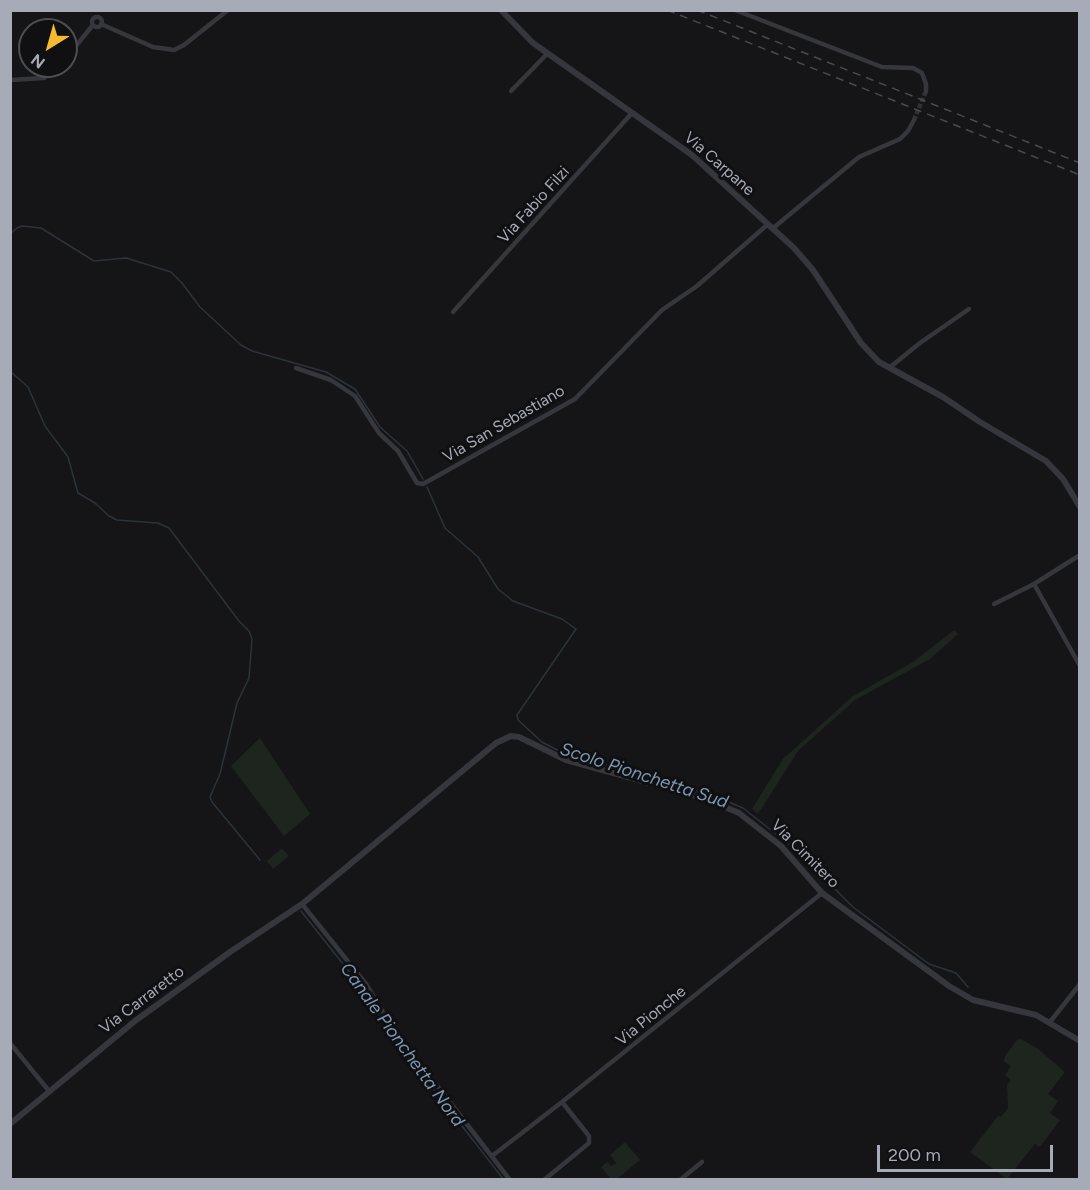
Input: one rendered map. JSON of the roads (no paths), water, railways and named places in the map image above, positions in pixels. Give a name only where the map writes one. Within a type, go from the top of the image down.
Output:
[{"type":"street","points":[[99,10],[98,17],[101,19],[101,24]]},
{"type":"street","name":"Via Carpane","points":[[501,10],[526,37],[548,54],[692,156],[794,248],[813,270],[861,343],[879,362],[888,369],[943,397],[1046,462],[1063,479],[1080,507]]},
{"type":"street","points":[[735,10],[882,67],[913,68],[922,73],[926,91]]},
{"type":"street","points":[[101,24],[153,47],[174,50],[184,45],[227,11]]},
{"type":"street","points":[[78,43],[93,25],[93,19],[98,17]]},
{"type":"street","points":[[93,25],[98,27],[101,24]]},
{"type":"street","points":[[511,91],[548,54]]},
{"type":"street","points":[[10,80],[44,78]]},
{"type":"street","name":"Via Fabio Filzi","points":[[453,312],[632,113]]},
{"type":"street","points":[[769,227],[859,157],[900,139],[914,120]]},
{"type":"street","name":"Via San Sebastiano","points":[[296,368],[338,383],[354,396],[379,433],[398,451],[417,483],[423,483],[575,399],[662,310],[697,286],[769,227]]},
{"type":"street","points":[[888,369],[920,343],[969,309]]},
{"type":"street","points":[[994,604],[1034,584],[1080,555]]},
{"type":"street","points":[[1034,584],[1080,666]]},
{"type":"street","name":"Via Cimitero","points":[[300,906],[496,743],[511,736],[524,739],[558,757],[704,798],[739,813],[781,846],[822,894],[959,993],[973,1000],[1036,1015],[1080,1041]]},
{"type":"street","name":"Via Pionche","points":[[492,1156],[822,894]]},
{"type":"street","points":[[300,906],[366,984],[390,1026],[510,1179]]},
{"type":"street","name":"Via Carraretto","points":[[10,1124],[135,1021],[222,958],[300,906]]},
{"type":"street","points":[[1050,1022],[1080,984]]},
{"type":"street","points":[[10,1042],[49,1091]]},
{"type":"street","points":[[544,1179],[589,1143],[589,1136],[562,1102]]},
{"type":"street","points":[[680,1179],[702,1162]]},
{"type":"waterway","name":"Scolo Pionchetta Sud","points":[[10,234],[22,226],[41,228],[94,261],[126,258],[171,272],[200,307],[241,345],[252,351],[326,372],[355,389],[380,427],[407,451],[423,479]]},
{"type":"waterway","name":"Canale Pionchetta Nord","points":[[10,371],[28,387],[45,426],[68,457],[78,493],[117,520],[158,523],[169,528],[249,631],[252,639],[249,678],[237,703],[220,774],[210,797],[260,860]]},
{"type":"waterway","name":"Scolo Pionchetta Sud","points":[[427,487],[445,528],[478,557],[498,589],[513,601],[562,619],[576,629],[517,715],[518,720],[542,742],[559,751],[712,795],[743,808],[795,849],[853,907],[929,964],[956,973],[968,987]]},
{"type":"waterway","name":"Canale Pionchetta Nord","points":[[301,911],[366,993],[389,1032],[504,1180]]},
{"type":"tunnel","points":[[914,120],[926,91]]},
{"type":"railway","points":[[667,10],[1080,175]]},
{"type":"railway","points":[[697,10],[1080,163]]}]
